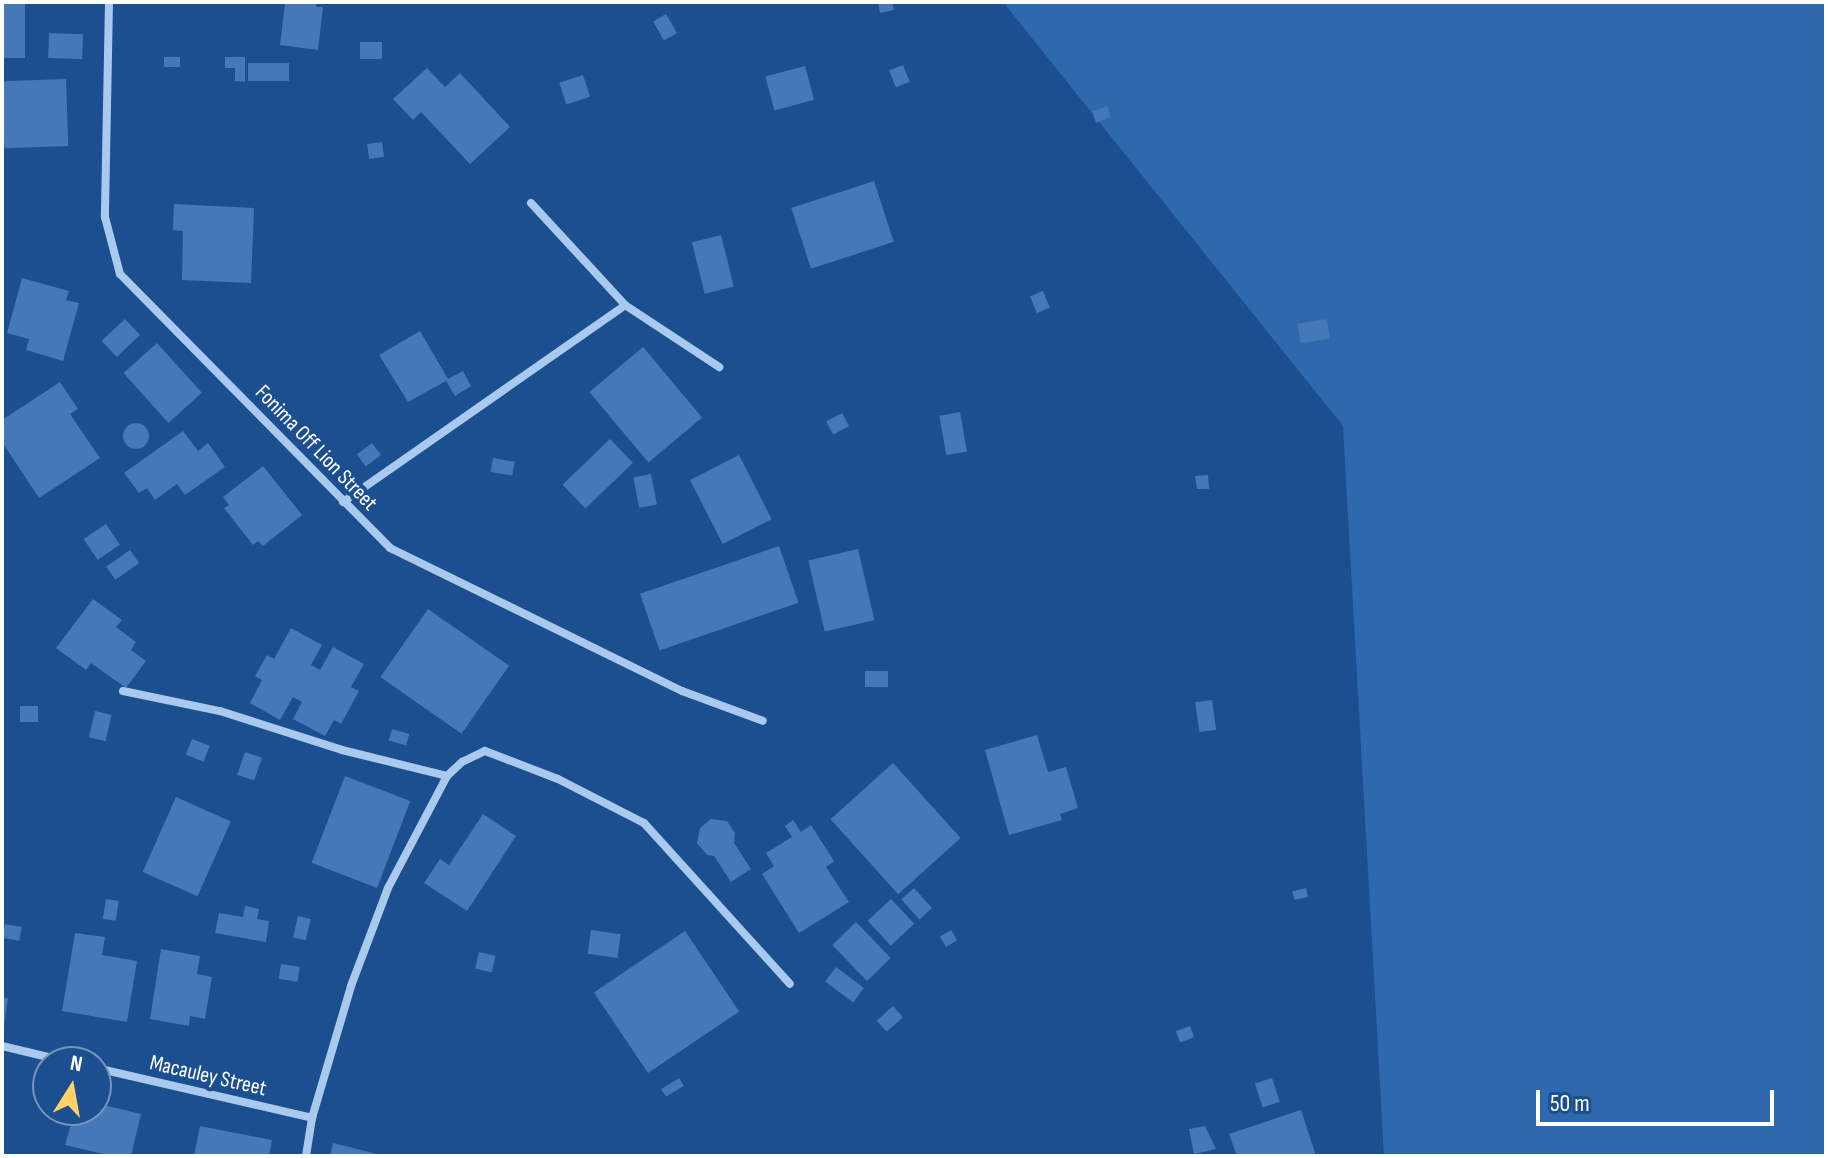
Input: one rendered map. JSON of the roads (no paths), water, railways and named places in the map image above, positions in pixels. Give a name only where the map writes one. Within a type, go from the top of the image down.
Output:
[{"type":"street","name":"Fonima Off Lion Street","points":[[109,2],[105,217],[120,274],[390,548],[682,691],[763,721]]},
{"type":"street","points":[[531,203],[625,305],[719,367]]},
{"type":"street","points":[[343,502],[625,305]]},
{"type":"street","points":[[123,691],[220,711],[342,750],[447,776]]},
{"type":"street","points":[[306,1156],[312,1118],[351,986],[388,888],[447,776],[462,762],[485,751],[558,779],[644,823],[790,984]]},
{"type":"street","points":[[2,1046],[32,1053]]},
{"type":"street","name":"Macauley Street","points":[[112,1072],[312,1118]]}]
